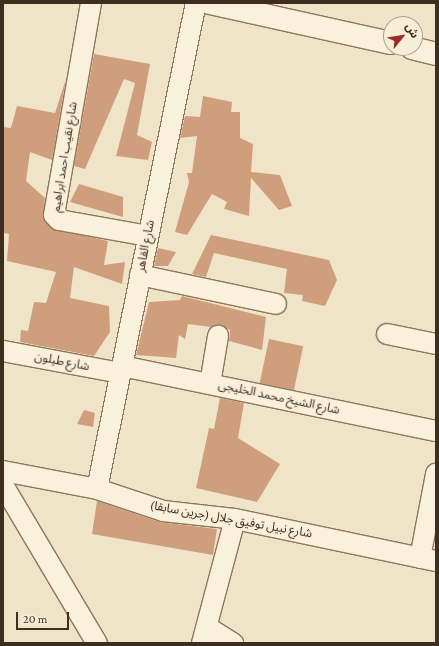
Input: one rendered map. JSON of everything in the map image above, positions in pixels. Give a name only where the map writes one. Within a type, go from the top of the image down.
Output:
[{"type":"street","name":"شارع نقيب احمد ابراهيم","points":[[91,3],[54,215],[59,220],[148,236]]},
{"type":"street","name":"شارع القاهر","points":[[97,489],[196,3]]},
{"type":"street","points":[[210,3],[234,6],[383,41]]},
{"type":"street","points":[[423,51],[436,54]]},
{"type":"street","points":[[140,275],[276,304]]},
{"type":"street","points":[[387,334],[436,344]]},
{"type":"street","points":[[210,384],[218,336]]},
{"type":"street","name":"شارع طيلون","points":[[3,350],[121,369]]},
{"type":"street","name":"شارع الشيخ محمد الخليجى","points":[[121,369],[210,384],[436,431]]},
{"type":"street","name":"شارع نبيل توفيق جلال (جرين سابقا)","points":[[3,471],[97,489],[163,511],[235,519],[428,559]]},
{"type":"street","points":[[428,559],[435,483]]},
{"type":"street","points":[[3,485],[97,643]]},
{"type":"street","points":[[234,643],[204,635],[235,519]]},
{"type":"building","points":[[94,54],[150,64],[137,135],[152,142],[148,160],[116,156],[135,83],[124,79],[85,169],[74,166]]},
{"type":"building","points":[[66,79],[52,160],[30,152],[26,181],[45,198],[43,218],[51,228],[108,241],[104,265],[125,262],[122,284],[74,267],[70,298],[109,306],[110,332],[94,356],[20,342],[21,330],[28,331],[34,302],[46,303],[56,272],[7,261],[9,234],[3,233],[3,127],[11,128],[17,106],[55,113]]},
{"type":"building","points":[[203,96],[232,102],[231,112],[240,112],[240,138],[253,144],[251,172],[280,175],[292,206],[279,210],[251,178],[249,216],[224,209],[227,202],[212,194],[187,235],[175,232],[189,182],[187,173],[192,173],[197,136],[180,138],[185,116],[200,117]]},
{"type":"building","points":[[79,184],[123,197],[123,217],[70,202]]},
{"type":"building","points":[[211,235],[329,260],[337,280],[325,306],[302,301],[303,295],[284,293],[287,269],[214,253],[206,277],[192,274]]},
{"type":"building","points":[[158,248],[176,252],[168,266],[154,266]]},
{"type":"building","points":[[182,296],[266,317],[262,350],[229,341],[230,330],[220,325],[211,327],[188,324],[185,339],[179,335],[176,358],[136,355],[149,302],[180,300]]},
{"type":"building","points":[[269,339],[303,346],[294,390],[260,383]]},
{"type":"building","points":[[220,398],[244,403],[238,438],[280,464],[257,502],[196,488],[209,428],[214,429]]},
{"type":"building","points":[[84,410],[95,413],[93,427],[77,424]]},
{"type":"building","points":[[97,501],[160,522],[217,529],[213,555],[92,534]]}]
